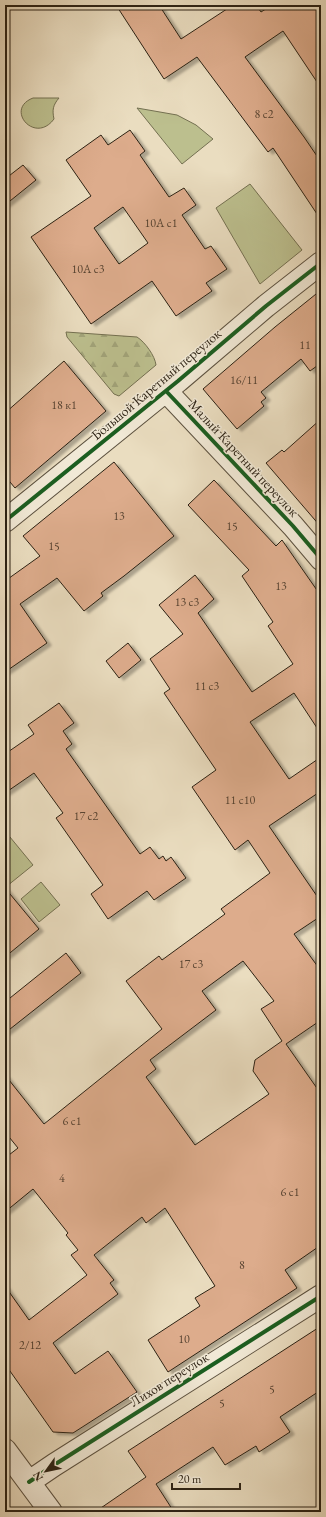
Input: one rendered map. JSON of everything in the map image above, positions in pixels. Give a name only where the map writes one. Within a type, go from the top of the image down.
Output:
[{"type":"street","name":"Большой Каретный переулок","points":[[5,521],[166,391],[266,306],[321,264]]},
{"type":"street","name":"Малый Каретный переулок","points":[[166,391],[293,526],[321,559]]},
{"type":"street","name":"Лихов переулок","points":[[29,1482],[321,1296]]},
{"type":"street","points":[[5,1450],[51,1512]]},
{"type":"green space","points":[[33,98],[59,98],[55,103],[53,113],[54,119],[46,126],[39,128],[31,127],[22,116],[21,110],[25,103]]},
{"type":"green space","points":[[137,108],[177,115],[196,125],[213,139],[182,164]]},
{"type":"green space","points":[[250,184],[302,250],[260,284],[216,208]]},
{"type":"green space","points":[[66,332],[137,337],[149,350],[156,365],[119,396],[114,394],[67,337]]},
{"type":"green space","points":[[5,831],[33,865],[7,886],[5,884]]},
{"type":"green space","points":[[41,882],[60,905],[39,922],[21,899]]},
{"type":"building","points":[[116,5],[159,5],[181,39],[233,5],[256,5],[261,12],[272,5],[321,5],[321,88],[283,31],[245,57],[321,162],[321,220],[273,148],[268,152],[197,57],[164,79]]},
{"type":"building","points":[[130,130],[145,151],[140,155],[169,197],[184,188],[196,205],[182,215],[205,249],[211,246],[227,269],[206,283],[212,291],[176,316],[152,281],[91,324],[31,237],[91,196],[66,160],[101,135],[108,145]],"holes":[[[123,207],[148,243],[119,264],[94,228]]]},
{"type":"building","points":[[23,165],[36,180],[5,205],[5,179]]},
{"type":"building","points":[[321,290],[321,363],[310,371],[301,359],[261,392],[266,398],[261,402],[264,406],[237,429],[203,389],[275,327]]},
{"type":"building","points":[[64,361],[106,411],[15,488],[5,476],[5,413]]},
{"type":"building","points":[[321,419],[321,527],[266,463],[282,450],[284,452]]},
{"type":"building","points":[[114,462],[174,536],[101,593],[103,596],[84,611],[57,578],[20,604],[47,643],[5,672],[5,581],[40,556],[23,536]]},
{"type":"building","points":[[214,480],[276,546],[282,540],[321,596],[321,734],[294,693],[250,722],[289,779],[321,757],[321,791],[269,826],[321,902],[321,916],[294,934],[321,971],[321,1020],[286,1044],[321,1094],[321,1245],[285,1270],[297,1288],[168,1372],[148,1340],[200,1306],[195,1298],[215,1286],[165,1208],[146,1223],[142,1217],[94,1255],[114,1280],[110,1283],[118,1294],[53,1343],[75,1374],[108,1351],[137,1392],[73,1433],[53,1432],[5,1364],[5,1286],[29,1320],[87,1275],[71,1255],[78,1250],[66,1235],[68,1233],[33,1189],[5,1212],[5,1158],[18,1148],[5,1132],[5,1075],[44,1124],[162,1029],[126,981],[159,956],[162,960],[225,914],[221,909],[270,873],[248,840],[235,850],[192,787],[216,770],[164,693],[170,689],[150,659],[183,634],[159,605],[195,575],[214,599],[198,613],[252,692],[293,664],[268,626],[273,622],[242,576],[249,570],[188,505]],"holes":[[[243,961],[274,1001],[261,1009],[282,1041],[255,1060],[253,1071],[269,1094],[195,1145],[146,1077],[156,1069],[150,1060],[216,1010],[202,991]]]},
{"type":"building","points":[[128,643],[141,660],[119,678],[106,661]]},
{"type":"building","points":[[59,703],[74,723],[63,731],[72,744],[66,749],[140,854],[150,847],[159,859],[163,856],[166,861],[171,857],[186,878],[154,900],[147,891],[108,919],[91,894],[103,885],[56,818],[63,813],[34,773],[5,793],[5,754],[34,734],[28,725]]},
{"type":"building","points":[[5,888],[39,929],[5,957]]},
{"type":"building","points":[[66,953],[81,973],[5,1033],[5,1002]]},
{"type":"building","points":[[321,1326],[321,1390],[280,1417],[290,1432],[259,1452],[256,1446],[225,1465],[213,1447],[156,1484],[174,1512],[95,1512],[146,1477],[128,1451]]},
{"type":"cycle path","points":[[5,521],[178,381],[266,306],[321,263]]},
{"type":"cycle path","points":[[166,391],[293,526],[321,559]]},
{"type":"cycle path","points":[[29,1482],[321,1296]]}]
